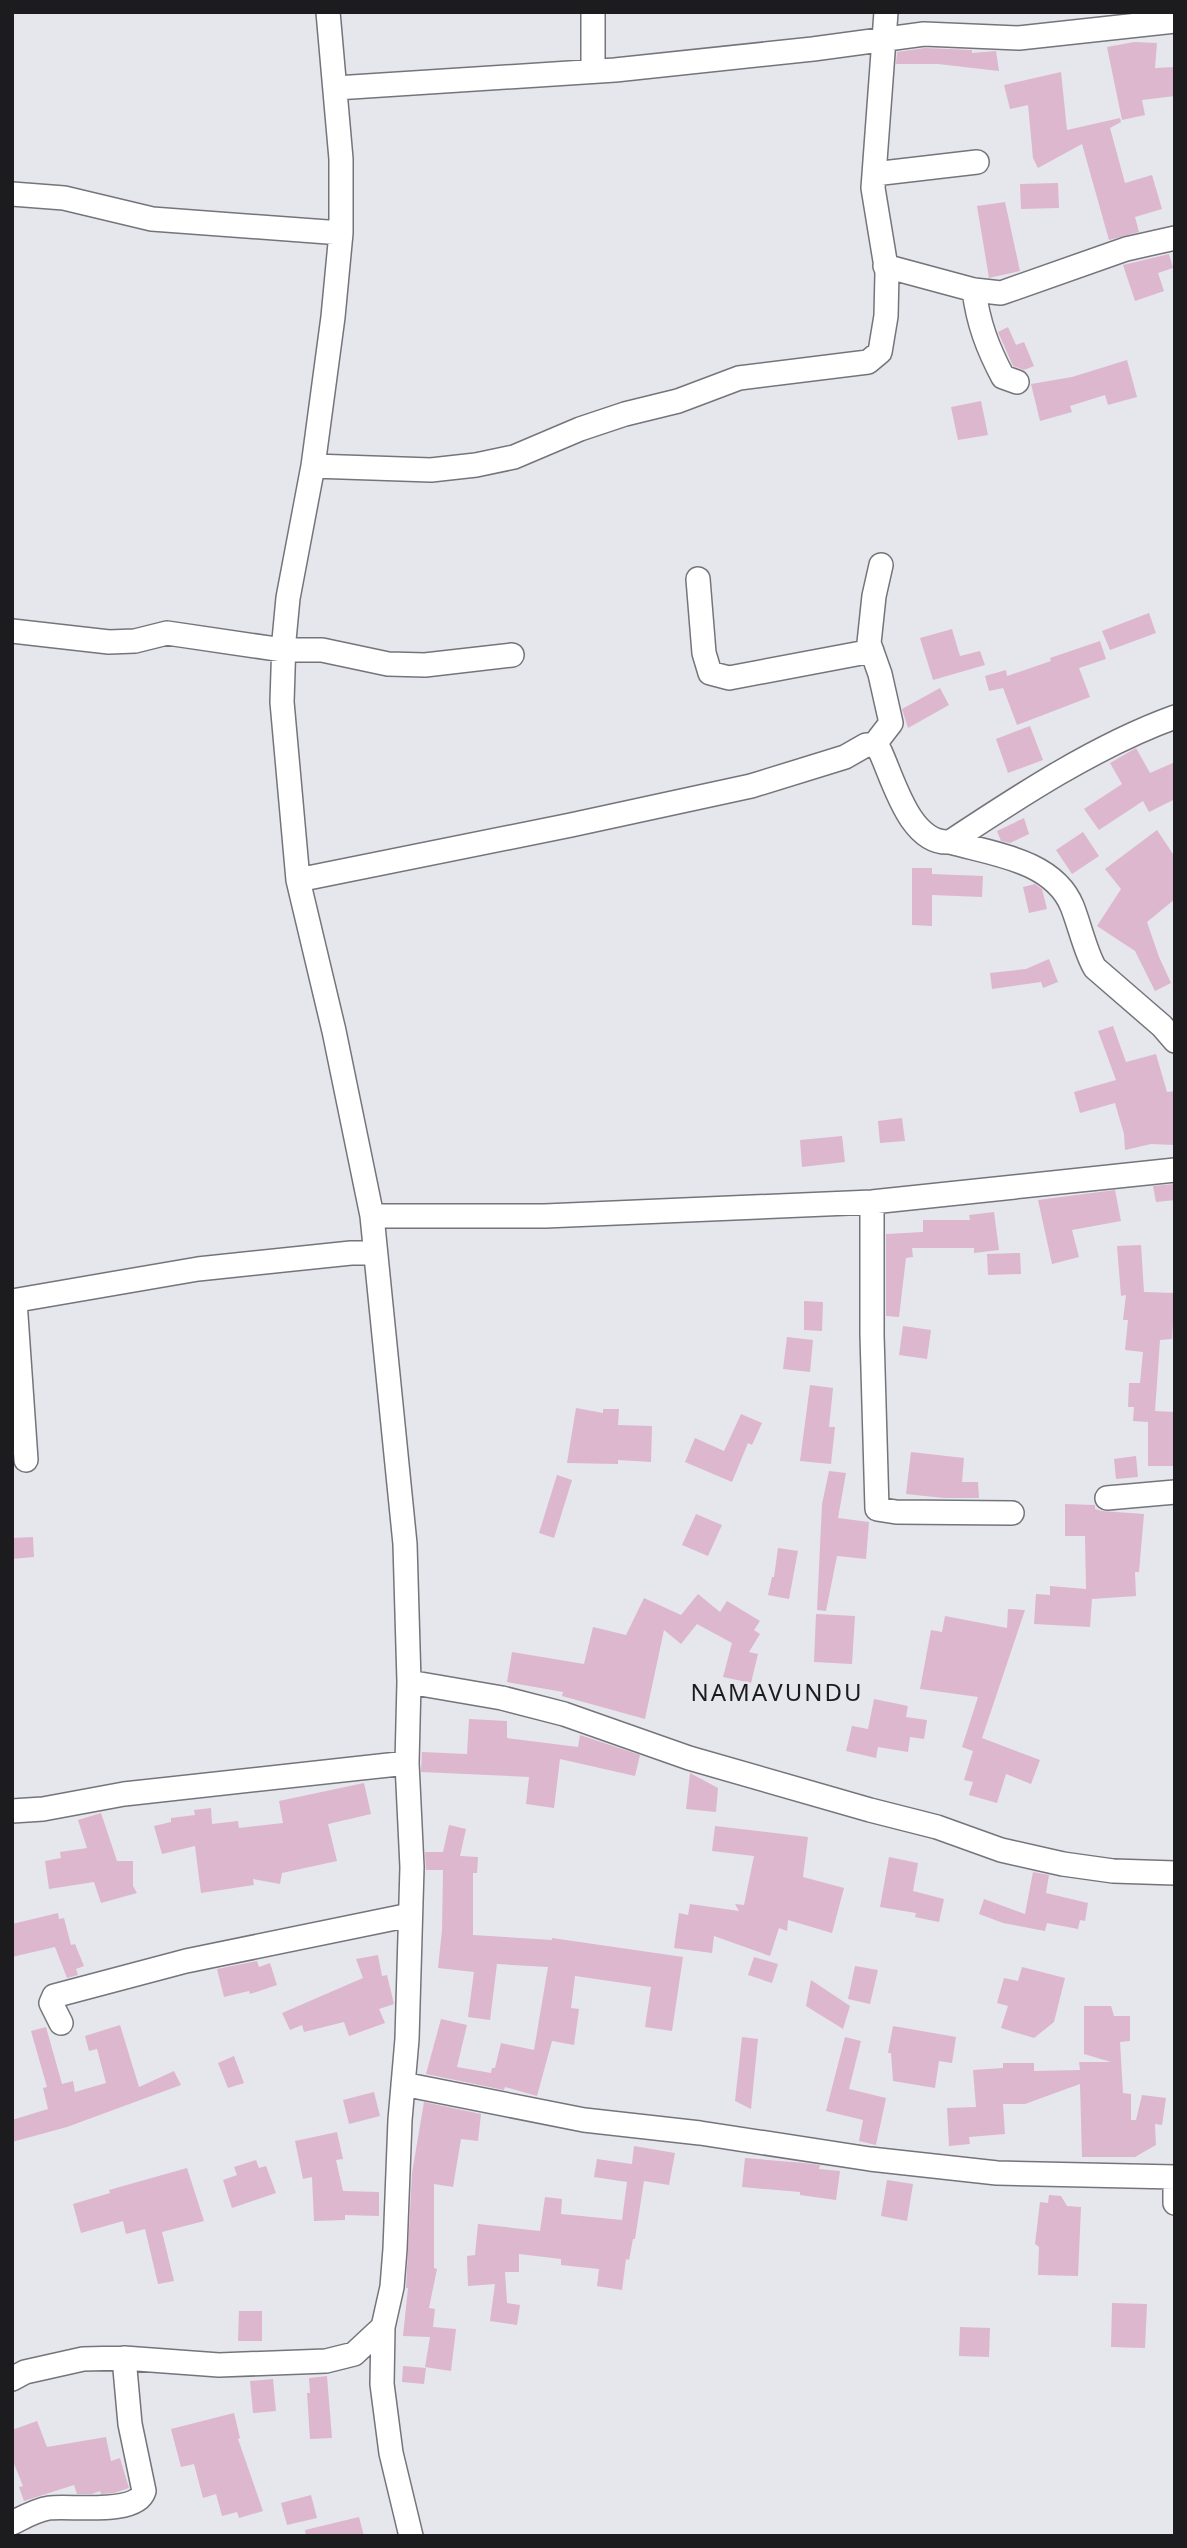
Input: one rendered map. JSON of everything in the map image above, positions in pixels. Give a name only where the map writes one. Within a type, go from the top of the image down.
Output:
[{"type":"street","points":[[328,12],[341,159],[341,233],[313,466],[288,598],[282,702],[298,880],[334,1031],[372,1216],[405,1544],[409,1682],[407,1763],[412,1867],[407,2039],[392,2287],[383,2327],[382,2384],[389,2439],[411,2536]]},
{"type":"street","points":[[593,12],[593,71]]},
{"type":"street","points":[[313,466],[431,470],[477,465],[514,457],[580,429],[678,401],[740,378],[868,362],[880,352],[886,316],[886,266],[873,188],[886,12]]},
{"type":"street","points":[[336,88],[593,71],[924,34],[1018,38],[1175,21]]},
{"type":"street","points":[[874,174],[977,162]]},
{"type":"street","points":[[12,194],[64,198],[152,219],[341,233]]},
{"type":"street","points":[[886,266],[974,290],[1001,293],[1126,249],[1175,238]]},
{"type":"street","points":[[974,290],[977,313],[987,347],[1003,377],[1017,382]]},
{"type":"street","points":[[874,746],[891,723],[880,674],[869,643],[881,565]]},
{"type":"street","points":[[698,579],[704,653],[710,673],[729,678],[872,651]]},
{"type":"street","points":[[12,631],[110,642],[135,641],[167,633],[283,650],[322,650],[388,664],[425,665],[512,655]]},
{"type":"street","points":[[950,842],[1056,776],[1122,740],[1175,717]]},
{"type":"street","points":[[298,880],[751,786],[845,757],[866,745],[874,746],[880,751],[912,823],[925,836],[941,843],[950,842],[1024,863],[1042,872],[1063,888],[1095,968],[1174,1039]]},
{"type":"street","points":[[372,1216],[545,1216],[872,1202],[913,1195],[1175,1170]]},
{"type":"street","points":[[872,1202],[872,1335],[877,1509],[895,1512],[1012,1514]]},
{"type":"street","points":[[26,1460],[14,1301],[198,1269],[351,1253],[375,1253]]},
{"type":"street","points":[[1107,1498],[1175,1492]]},
{"type":"street","points":[[409,1682],[502,1698],[564,1714],[689,1758],[937,1828],[1001,1850],[1063,1864],[1113,1871],[1175,1873]]},
{"type":"street","points":[[12,1811],[43,1809],[124,1794],[407,1763]]},
{"type":"street","points":[[61,2023],[51,2003],[54,1996],[186,1961],[410,1915]]},
{"type":"street","points":[[403,2084],[584,2120],[700,2133],[870,2159],[997,2173],[1175,2177]]},
{"type":"street","points":[[1175,2192],[1175,2203]]},
{"type":"street","points":[[12,2379],[25,2372],[83,2359],[124,2358],[219,2365],[326,2361],[354,2354],[383,2327]]},
{"type":"street","points":[[12,2523],[49,2508],[117,2506],[137,2502],[141,2498],[144,2491],[131,2424],[124,2358]]},
{"type":"building","points":[[1134,42],[1157,43],[1155,68],[1175,67],[1175,96],[1142,100],[1145,115],[1122,120],[1107,47]]},
{"type":"building","points":[[925,48],[972,50],[972,53],[996,51],[999,71],[938,64],[896,64],[897,52]]},
{"type":"building","points":[[1061,72],[1067,130],[1120,118],[1121,122],[1110,128],[1125,183],[1152,175],[1162,209],[1135,217],[1139,232],[1109,240],[1082,144],[1038,168],[1033,158],[1028,105],[1010,109],[1004,85]]},
{"type":"building","points":[[1058,183],[1059,208],[1021,209],[1020,184]]},
{"type":"building","points":[[1005,202],[1020,271],[989,278],[977,206]]},
{"type":"building","points":[[1169,254],[1173,268],[1158,273],[1164,291],[1135,301],[1123,265]]},
{"type":"building","points":[[1008,327],[1016,345],[1024,342],[1034,366],[1024,370],[1013,366],[998,332]]},
{"type":"building","points":[[1127,360],[1137,397],[1108,405],[1105,395],[1070,406],[1072,412],[1040,421],[1031,384],[1072,377]]},
{"type":"building","points":[[981,401],[988,435],[958,440],[951,407]]},
{"type":"building","points":[[1149,613],[1156,633],[1110,650],[1102,631]]},
{"type":"building","points":[[952,629],[960,656],[980,651],[985,665],[933,680],[920,638]]},
{"type":"building","points":[[1100,641],[1106,659],[1079,668],[1090,697],[1017,725],[1003,688],[989,691],[985,676],[1006,670],[1007,676]]},
{"type":"building","points":[[940,688],[949,705],[908,728],[902,709]]},
{"type":"building","points":[[1030,726],[1043,760],[1008,773],[996,739]]},
{"type":"building","points":[[1136,748],[1150,773],[1175,762],[1175,799],[1149,812],[1143,801],[1099,830],[1084,809],[1122,784],[1110,763]]},
{"type":"building","points":[[1024,818],[1029,834],[1010,843],[1001,841],[997,831]]},
{"type":"building","points":[[1157,830],[1175,857],[1175,899],[1147,922],[1171,983],[1155,991],[1135,951],[1097,926],[1121,889],[1105,869]]},
{"type":"building","points":[[1083,832],[1099,856],[1072,874],[1056,850]]},
{"type":"building","points":[[912,868],[932,868],[932,874],[983,876],[982,897],[932,895],[932,926],[912,925]]},
{"type":"building","points":[[1035,884],[1042,889],[1047,909],[1029,913],[1023,887]]},
{"type":"building","points":[[1049,959],[1058,982],[1043,988],[1041,982],[992,989],[990,973],[1026,969]]},
{"type":"building","points":[[1113,1026],[1126,1062],[1156,1054],[1167,1092],[1175,1091],[1175,1145],[1151,1144],[1125,1150],[1124,1134],[1115,1103],[1080,1113],[1074,1092],[1116,1080],[1098,1031]]},
{"type":"building","points":[[902,1118],[905,1141],[880,1143],[878,1121]]},
{"type":"building","points":[[842,1136],[845,1162],[802,1167],[800,1140]]},
{"type":"building","points":[[1175,1184],[1175,1200],[1156,1202],[1153,1186]]},
{"type":"building","points":[[1115,1190],[1121,1221],[1072,1230],[1079,1257],[1052,1264],[1038,1200]]},
{"type":"building","points":[[994,1212],[999,1250],[974,1253],[974,1248],[912,1248],[913,1257],[906,1258],[899,1317],[886,1316],[886,1234],[923,1232],[923,1220],[970,1220],[969,1215]]},
{"type":"building","points":[[1141,1245],[1144,1292],[1175,1293],[1172,1339],[1160,1340],[1155,1411],[1175,1412],[1175,1466],[1148,1466],[1148,1422],[1133,1421],[1134,1407],[1128,1407],[1129,1383],[1140,1383],[1143,1352],[1125,1350],[1128,1320],[1123,1320],[1126,1295],[1121,1296],[1117,1246]]},
{"type":"building","points":[[1020,1253],[1021,1274],[988,1275],[987,1254]]},
{"type":"building","points":[[804,1301],[823,1302],[822,1331],[804,1330]]},
{"type":"building","points":[[903,1326],[931,1330],[927,1359],[899,1355]]},
{"type":"building","points":[[787,1337],[813,1340],[810,1372],[783,1369]]},
{"type":"building","points":[[810,1385],[833,1388],[829,1427],[835,1427],[831,1464],[800,1461]]},
{"type":"building","points":[[576,1408],[603,1413],[603,1409],[619,1409],[618,1425],[652,1426],[651,1462],[618,1460],[618,1464],[567,1463]]},
{"type":"building","points":[[741,1414],[762,1423],[752,1445],[748,1443],[732,1482],[685,1462],[695,1438],[724,1451]]},
{"type":"building","points":[[911,1452],[964,1458],[962,1482],[978,1482],[979,1498],[906,1494]]},
{"type":"building","points":[[1136,1456],[1138,1477],[1116,1479],[1114,1459]]},
{"type":"building","points":[[829,1471],[846,1473],[838,1518],[869,1522],[866,1559],[837,1556],[826,1611],[817,1610],[822,1504]]},
{"type":"building","points":[[557,1475],[572,1480],[554,1538],[539,1533]]},
{"type":"building","points":[[1065,1504],[1095,1505],[1095,1509],[1102,1511],[1144,1514],[1139,1572],[1135,1572],[1136,1596],[1092,1599],[1090,1627],[1034,1624],[1036,1594],[1050,1595],[1050,1586],[1086,1589],[1085,1536],[1065,1536]]},
{"type":"building","points":[[696,1514],[722,1525],[708,1556],[682,1545]]},
{"type":"building","points":[[33,1537],[34,1557],[12,1559],[12,1538]]},
{"type":"building","points":[[778,1548],[798,1551],[789,1599],[768,1595],[774,1577]]},
{"type":"building","points":[[698,1594],[720,1612],[727,1601],[760,1621],[754,1630],[760,1634],[749,1652],[758,1654],[751,1683],[723,1677],[732,1643],[697,1624],[681,1644],[664,1630],[645,1719],[562,1696],[563,1692],[507,1682],[512,1652],[584,1664],[593,1627],[626,1635],[644,1598],[681,1615]]},
{"type":"building","points":[[1008,1609],[1025,1610],[982,1738],[1040,1760],[1031,1784],[1006,1774],[997,1803],[969,1795],[973,1782],[964,1780],[973,1751],[962,1747],[978,1697],[920,1689],[931,1630],[942,1632],[945,1616],[1007,1628]]},
{"type":"building","points":[[816,1614],[855,1616],[852,1664],[814,1662]]},
{"type":"building","points":[[874,1699],[908,1706],[906,1717],[927,1720],[924,1739],[910,1737],[908,1752],[878,1747],[876,1758],[846,1751],[852,1726],[868,1729]]},
{"type":"building","points":[[469,1719],[507,1721],[507,1738],[578,1747],[580,1735],[640,1755],[635,1776],[560,1759],[554,1808],[526,1804],[529,1777],[421,1772],[422,1752],[467,1754]]},
{"type":"building","points":[[690,1773],[718,1788],[716,1812],[686,1809]]},
{"type":"building","points":[[364,1783],[371,1814],[328,1824],[337,1861],[282,1873],[280,1884],[253,1879],[254,1885],[201,1893],[195,1846],[162,1854],[154,1826],[171,1822],[171,1818],[195,1815],[194,1810],[211,1808],[212,1824],[238,1821],[239,1828],[283,1823],[279,1801]]},
{"type":"building","points":[[101,1813],[117,1861],[133,1861],[133,1886],[137,1893],[101,1903],[94,1882],[49,1889],[45,1861],[61,1858],[60,1852],[87,1848],[78,1820]]},
{"type":"building","points":[[449,1825],[466,1829],[460,1856],[478,1857],[477,1873],[473,1873],[473,1935],[552,1938],[683,1957],[672,2031],[645,2027],[651,1987],[575,1976],[571,2008],[579,2009],[574,2045],[552,2041],[537,2096],[505,2087],[504,2090],[426,2074],[441,2019],[467,2025],[457,2067],[491,2073],[492,2068],[495,2068],[501,2043],[534,2050],[548,1967],[497,1964],[490,2020],[468,2017],[474,1972],[438,1968],[443,1870],[426,1870],[425,1852],[443,1852]]},
{"type":"building","points":[[715,1826],[808,1837],[803,1877],[844,1888],[832,1933],[788,1920],[787,1931],[779,1928],[770,1956],[714,1936],[712,1953],[674,1948],[679,1913],[688,1915],[690,1904],[739,1911],[735,1904],[744,1905],[754,1856],[712,1851]]},
{"type":"building","points":[[889,1857],[918,1863],[913,1891],[944,1899],[939,1922],[915,1917],[916,1913],[880,1907]]},
{"type":"building","points":[[1033,1872],[1049,1875],[1046,1893],[1088,1903],[1085,1921],[1080,1920],[1078,1929],[1047,1923],[1045,1931],[1003,1923],[979,1914],[984,1899],[1025,1914]]},
{"type":"building","points":[[58,1913],[59,1919],[64,1918],[71,1945],[75,1944],[84,1966],[76,1969],[78,1975],[67,1978],[55,1947],[12,1957],[12,1924]]},
{"type":"building","points":[[378,1955],[382,1976],[387,1975],[394,2004],[379,2009],[385,2023],[349,2036],[344,2022],[304,2032],[302,2025],[290,2030],[282,2013],[363,1978],[356,1959]]},
{"type":"building","points":[[754,1957],[778,1964],[772,1983],[748,1975]]},
{"type":"building","points":[[257,1961],[259,1967],[270,1963],[277,1985],[250,1994],[249,1991],[224,1997],[217,1969]]},
{"type":"building","points":[[855,1966],[878,1970],[870,2004],[848,1999]]},
{"type":"building","points":[[1022,1967],[1065,1978],[1054,2022],[1034,2038],[1001,2028],[1008,2006],[997,2003],[1004,1978],[1018,1981]]},
{"type":"building","points":[[811,1980],[850,2006],[843,2029],[806,2006]]},
{"type":"building","points":[[1084,2006],[1111,2006],[1114,2016],[1130,2016],[1130,2041],[1120,2042],[1123,2093],[1131,2094],[1131,2120],[1136,2120],[1142,2095],[1166,2098],[1162,2125],[1155,2124],[1156,2145],[1135,2157],[1082,2157],[1080,2084],[1025,2104],[1003,2104],[1005,2134],[969,2137],[970,2144],[949,2146],[947,2108],[976,2107],[973,2070],[1003,2068],[1003,2063],[1034,2063],[1034,2071],[1080,2070],[1079,2062],[1111,2062],[1084,2054]]},
{"type":"building","points":[[120,2025],[139,2087],[174,2071],[181,2085],[67,2127],[12,2142],[12,2120],[48,2109],[43,2088],[47,2087],[31,2031],[46,2027],[62,2084],[73,2081],[75,2092],[106,2083],[97,2049],[89,2051],[85,2036]]},
{"type":"building","points":[[893,2026],[956,2037],[952,2063],[939,2061],[935,2088],[893,2081],[891,2053],[888,2053]]},
{"type":"building","points":[[742,2037],[758,2039],[751,2109],[735,2101]]},
{"type":"building","points":[[845,2037],[861,2041],[849,2089],[886,2098],[876,2145],[859,2141],[863,2120],[826,2111]]},
{"type":"building","points":[[234,2056],[244,2083],[228,2088],[218,2063]]},
{"type":"building","points":[[374,2092],[380,2116],[349,2124],[343,2100]]},
{"type":"building","points":[[424,2102],[481,2114],[478,2141],[461,2139],[453,2187],[434,2184],[434,2268],[437,2269],[429,2308],[435,2309],[433,2327],[456,2329],[451,2371],[425,2367],[430,2337],[403,2336],[408,2288],[412,2173]]},
{"type":"building","points":[[337,2132],[343,2159],[336,2160],[343,2191],[379,2192],[379,2216],[345,2215],[345,2220],[314,2221],[312,2177],[303,2179],[295,2141]]},
{"type":"building","points":[[634,2146],[675,2153],[669,2185],[644,2181],[635,2239],[629,2260],[626,2259],[622,2290],[597,2286],[599,2269],[561,2265],[561,2259],[519,2254],[519,2272],[505,2272],[507,2303],[520,2305],[517,2325],[490,2321],[495,2284],[468,2286],[467,2256],[475,2255],[478,2224],[540,2231],[545,2197],[562,2199],[561,2214],[622,2220],[627,2182],[594,2177],[597,2159],[632,2164]]},
{"type":"building","points":[[745,2158],[820,2165],[819,2169],[840,2171],[836,2200],[800,2195],[800,2192],[742,2187]]},
{"type":"building","points":[[256,2160],[259,2168],[266,2166],[276,2193],[232,2208],[223,2180],[237,2175],[234,2167]]},
{"type":"building","points":[[187,2168],[204,2221],[162,2232],[174,2281],[158,2284],[145,2229],[126,2234],[123,2221],[81,2233],[73,2204],[110,2193],[109,2190]]},
{"type":"building","points":[[887,2180],[913,2184],[907,2221],[881,2216]]},
{"type":"building","points":[[1049,2195],[1061,2196],[1067,2206],[1081,2207],[1078,2276],[1038,2275],[1039,2247],[1035,2244],[1040,2202],[1048,2203]]},
{"type":"building","points":[[1112,2303],[1147,2304],[1145,2348],[1111,2347]]},
{"type":"building","points":[[239,2311],[262,2311],[262,2341],[238,2341]]},
{"type":"building","points":[[960,2327],[990,2328],[989,2357],[959,2356]]},
{"type":"building","points":[[403,2366],[426,2368],[424,2384],[402,2382]]},
{"type":"building","points":[[327,2376],[332,2438],[310,2439],[307,2393],[310,2393],[309,2378]]},
{"type":"building","points":[[273,2379],[276,2411],[253,2413],[250,2381]]},
{"type":"building","points":[[234,2413],[240,2438],[238,2439],[263,2511],[239,2518],[237,2512],[222,2516],[216,2494],[203,2498],[194,2464],[181,2467],[171,2429]]},
{"type":"building","points":[[37,2421],[47,2447],[106,2437],[111,2461],[120,2458],[129,2488],[114,2493],[101,2494],[100,2491],[77,2494],[74,2485],[24,2501],[19,2487],[23,2486],[12,2459],[12,2430]]},
{"type":"building","points":[[311,2495],[317,2518],[287,2525],[281,2503]]},
{"type":"building","points":[[359,2517],[364,2536],[306,2536],[305,2530]]},
{"type":"district","name":"NAMAVUNDU","points":[[777,1691]]}]
